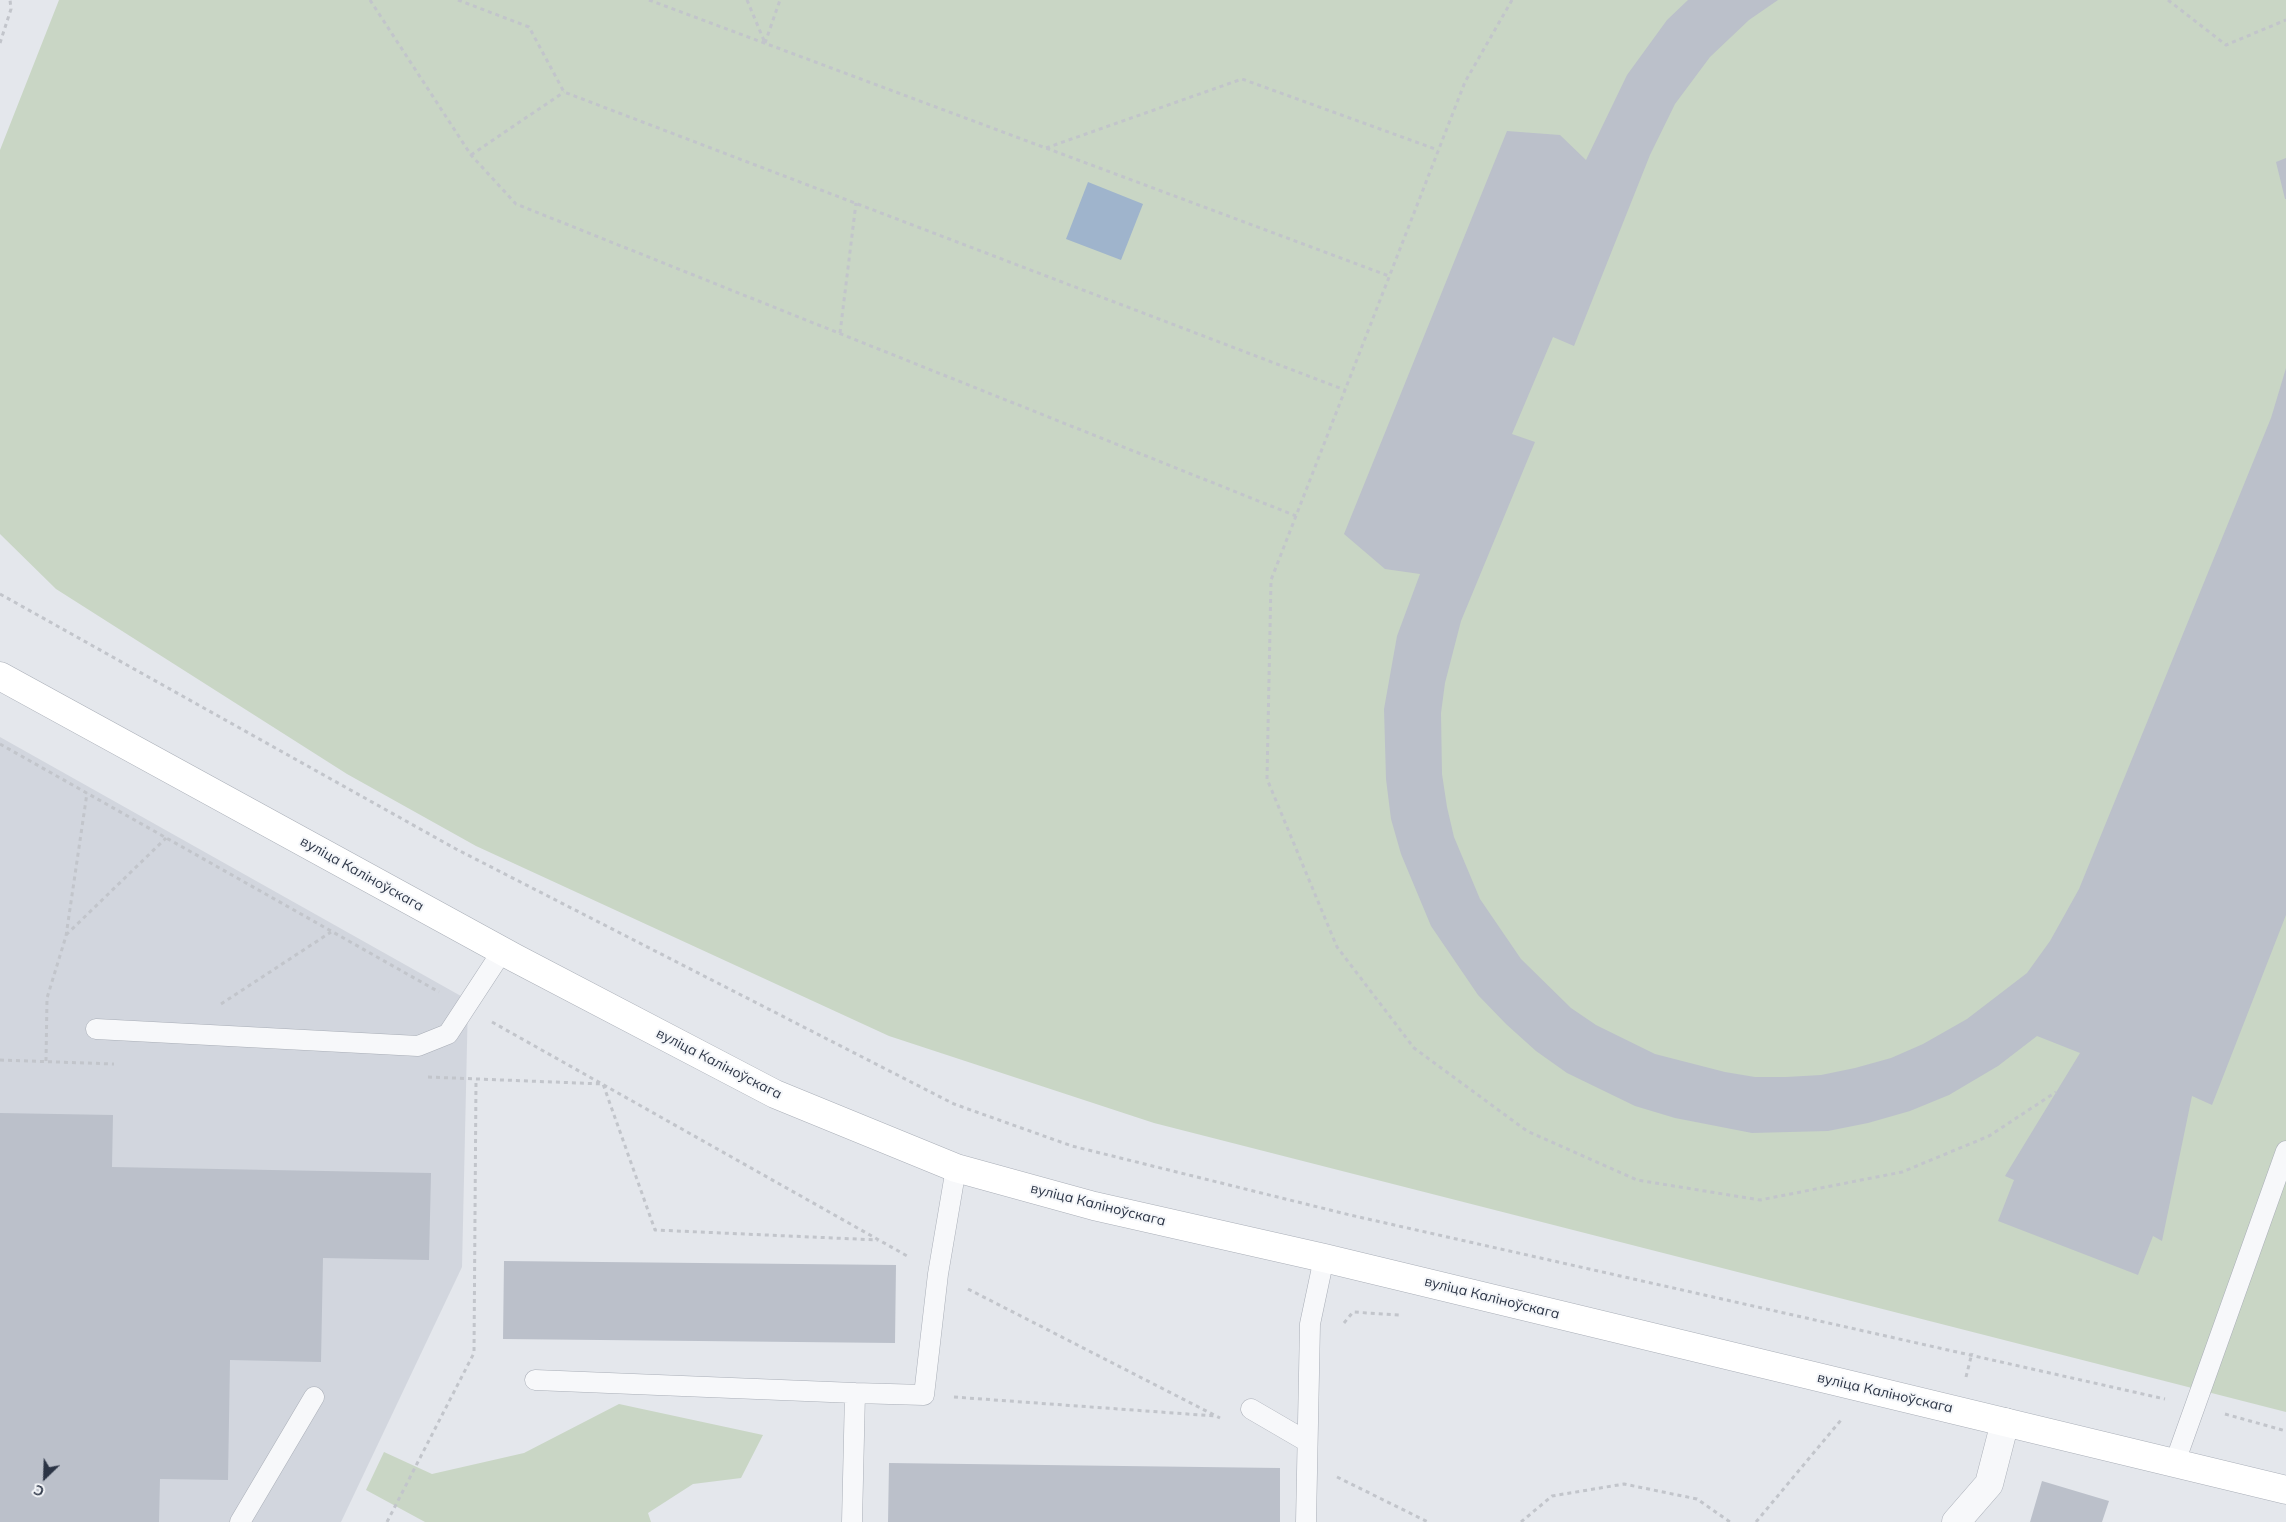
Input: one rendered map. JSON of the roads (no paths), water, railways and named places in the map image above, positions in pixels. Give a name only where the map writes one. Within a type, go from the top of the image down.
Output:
[{"type":"main road","name":"вуліца Каліноўскага","points":[[0,676],[503,950],[774,1094],[956,1168],[1094,1206],[1324,1258],[2286,1490]]},
{"type":"street","points":[[1956,1522],[1989,1484],[2005,1422]]},
{"type":"lane","points":[[96,1029],[418,1046],[448,1034],[503,950]]},
{"type":"lane","points":[[2174,1464],[2286,1151]]},
{"type":"lane","points":[[535,1380],[924,1395],[938,1274],[956,1168]]},
{"type":"lane","points":[[1306,1522],[1306,1441],[1310,1324],[1324,1258]]},
{"type":"lane","points":[[852,1522],[855,1393]]},
{"type":"lane","points":[[240,1522],[314,1397]]},
{"type":"lane","points":[[1250,1409],[1306,1441]]},
{"type":"water","points":[[1088,182],[1143,204],[1121,260],[1066,239]]}]
